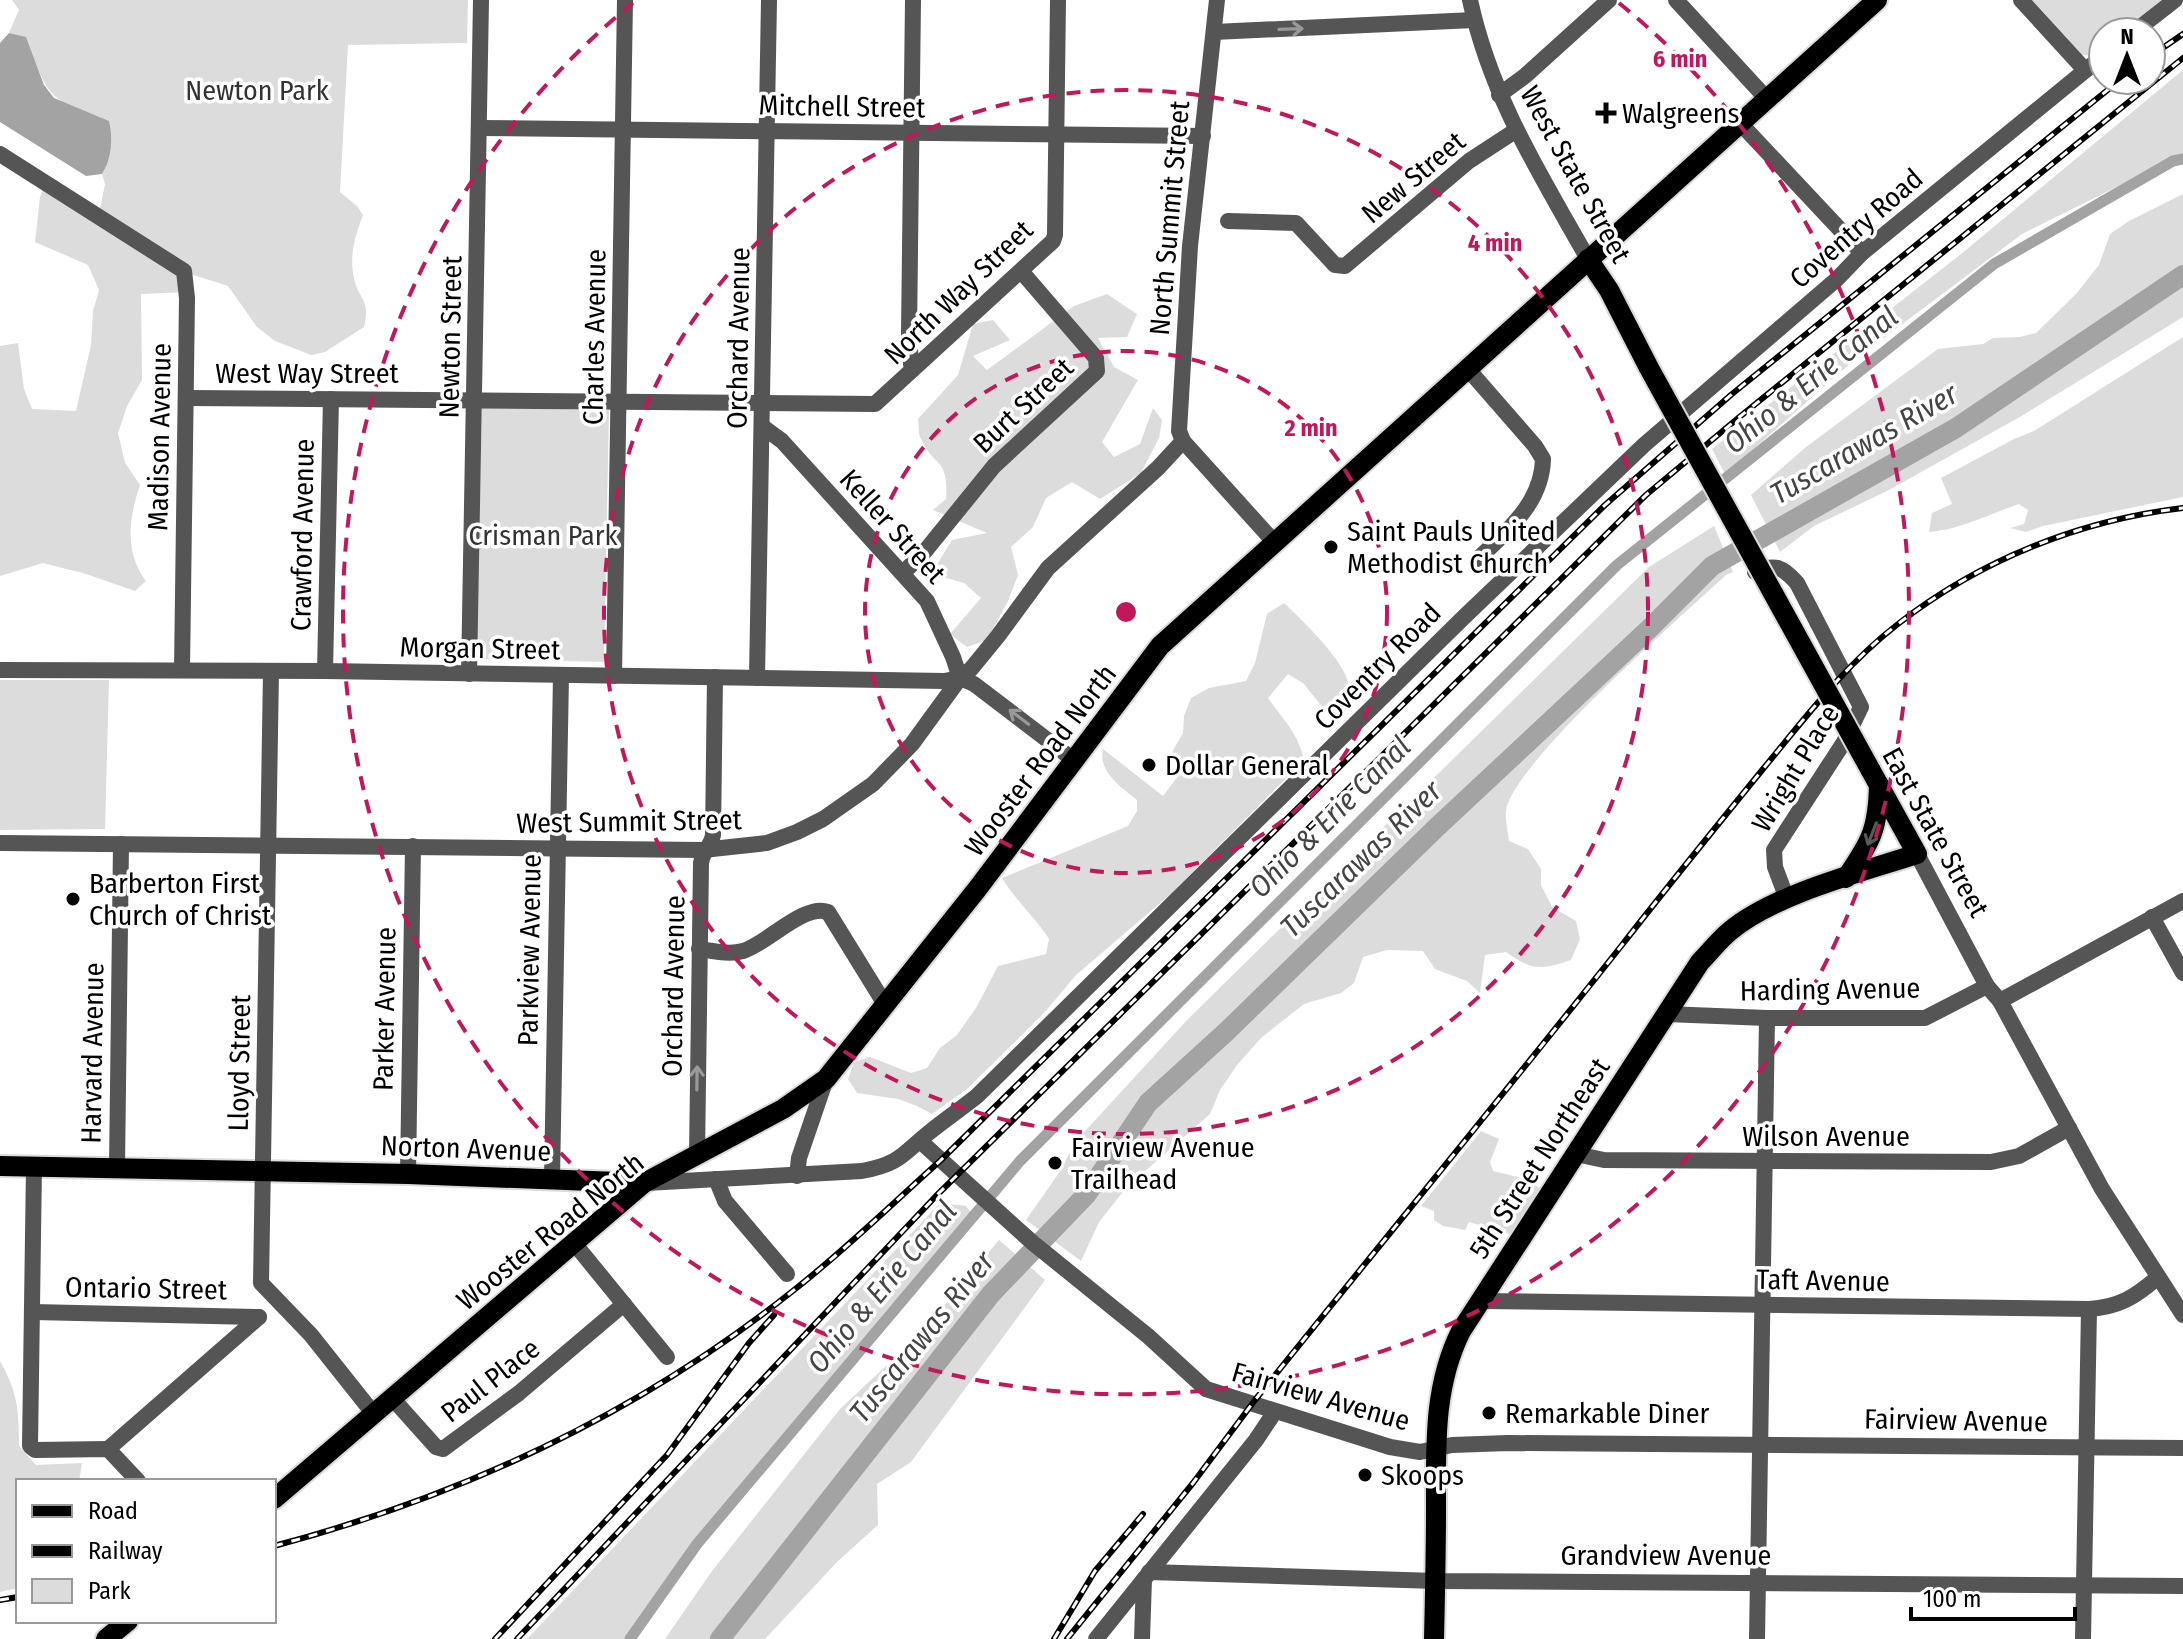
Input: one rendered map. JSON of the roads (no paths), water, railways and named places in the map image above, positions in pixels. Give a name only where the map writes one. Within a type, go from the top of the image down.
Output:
[{"type":"main road","name":"Wooster Road North","points":[[276,1497],[644,1183],[783,1109],[826,1079],[1075,761],[1160,646],[1877,0]]},
{"type":"main road","name":"West State Street","points":[[1588,259],[1609,290],[1649,368]]},
{"type":"main road","name":"East State Street","points":[[1649,368],[1917,854]]},
{"type":"main road","points":[[1846,878],[1876,828],[1874,777]]},
{"type":"main road","name":"5th Street Northeast","points":[[1434,1639],[1436,1447],[1444,1372],[1461,1331],[1700,962],[1723,937],[1760,911],[1787,899],[1917,854]]},
{"type":"main road","name":"Norton Avenue","points":[[0,1166],[263,1170],[644,1183]]},
{"type":"main road","points":[[106,1639],[126,1623]]},
{"type":"street","name":"Newton Street","points":[[469,674],[481,0]]},
{"type":"street","name":"Charles Avenue","points":[[614,676],[625,0]]},
{"type":"street","name":"Orchard Avenue","points":[[757,678],[769,0]]},
{"type":"street","points":[[913,0],[909,333],[913,369]]},
{"type":"street","name":"North Way Street","points":[[763,404],[875,404],[1021,271],[1055,235],[1058,0]]},
{"type":"street","name":"North Summit Street","points":[[1183,441],[1179,419],[1184,326],[1217,0]]},
{"type":"street","name":"West State Street","points":[[1470,0],[1485,59],[1515,131],[1588,259]]},
{"type":"street","points":[[1499,95],[1525,76],[1609,0]]},
{"type":"street","points":[[1676,0],[1766,98]]},
{"type":"street","points":[[2021,0],[2085,70]]},
{"type":"street","points":[[2154,16],[2175,0]]},
{"type":"street","points":[[1214,32],[1474,20]]},
{"type":"street","name":"Coventry Road","points":[[920,1141],[977,1096],[1464,617],[1644,445],[1837,279],[1862,253],[2085,70]]},
{"type":"street","points":[[1739,122],[1862,253]]},
{"type":"street","name":"Mitchell Street","points":[[480,128],[1203,136]]},
{"type":"street","name":"New Street","points":[[1228,221],[1296,223],[1335,265],[1345,266],[1469,161],[1515,131]]},
{"type":"street","name":"Madison Avenue","points":[[0,154],[184,271],[187,298],[182,670]]},
{"type":"street","name":"Burt Street","points":[[903,573],[926,550],[994,466],[1097,371],[1096,358],[1021,271]]},
{"type":"street","points":[[1467,368],[1543,459],[1537,491],[1524,512],[1478,559]]},
{"type":"street","name":"West Way Street","points":[[186,398],[763,404]]},
{"type":"street","name":"Crawford Avenue","points":[[325,671],[331,399]]},
{"type":"street","name":"Keller Street","points":[[763,427],[782,441],[927,601],[960,678]]},
{"type":"street","points":[[1183,441],[1275,543]]},
{"type":"street","name":"West Summit Street","points":[[0,843],[703,850],[767,843],[823,819],[873,784],[900,759],[960,678],[998,636],[1061,554],[1158,468],[1183,441]]},
{"type":"street","name":"Wright Place","points":[[1755,572],[1776,566],[1785,569],[1797,583],[1861,707],[1844,742],[1774,850],[1775,867],[1787,899]]},
{"type":"street","name":"Morgan Street","points":[[0,670],[325,671],[944,681],[960,678]]},
{"type":"street","name":"Lloyd Street","points":[[259,1317],[271,672]]},
{"type":"street","name":"Parkview Avenue","points":[[552,1179],[561,675]]},
{"type":"street","name":"Orchard Avenue","points":[[697,1156],[699,949],[703,850],[711,843],[713,835],[715,677]]},
{"type":"street","points":[[960,678],[974,684],[1075,761]]},
{"type":"street","name":"Harvard Avenue","points":[[117,1168],[121,844]]},
{"type":"street","name":"Parker Avenue","points":[[408,1174],[413,846]]},
{"type":"street","name":"East State Street","points":[[1917,854],[1987,986],[2000,1001],[2102,1189],[2183,1315]]},
{"type":"street","points":[[2000,1001],[2183,901]]},
{"type":"street","points":[[699,949],[742,952],[807,913],[824,910],[886,1006]]},
{"type":"street","points":[[2152,917],[2183,973]]},
{"type":"street","name":"Harding Avenue","points":[[1666,1014],[1767,1018],[1925,1018],[1987,986]]},
{"type":"street","points":[[1757,1639],[1767,1018]]},
{"type":"street","points":[[797,1176],[799,1158],[826,1079]]},
{"type":"street","name":"Wilson Avenue","points":[[1576,1154],[1604,1160],[1991,1162],[2019,1156],[2069,1128]]},
{"type":"street","name":"Norton Avenue","points":[[644,1183],[797,1176],[882,1167],[897,1161],[920,1141]]},
{"type":"street","name":"Fairview Avenue","points":[[920,1141],[966,1185],[1148,1336],[1206,1389],[1274,1413],[1390,1447],[1420,1452],[1436,1447],[1508,1443],[2183,1448]]},
{"type":"street","points":[[34,1166],[30,1446],[35,1450],[108,1449],[259,1317]]},
{"type":"street","points":[[716,1179],[725,1201],[787,1274]]},
{"type":"street","points":[[574,1243],[667,1357]]},
{"type":"street","name":"Taft Avenue","points":[[1480,1301],[2089,1309],[2108,1308],[2126,1302],[2157,1278]]},
{"type":"street","points":[[261,1283],[311,1335],[373,1413]]},
{"type":"street","name":"Paul Place","points":[[393,1399],[436,1447],[443,1449],[519,1393],[624,1304]]},
{"type":"street","points":[[2083,1639],[2089,1309]]},
{"type":"street","name":"Ontario Street","points":[[33,1312],[259,1317]]},
{"type":"street","points":[[1096,1639],[1256,1440],[1274,1413]]},
{"type":"street","points":[[108,1449],[136,1479]]},
{"type":"street","points":[[1142,1639],[1147,1576]]},
{"type":"street","name":"Grandview Avenue","points":[[1147,1576],[2183,1586]]},
{"type":"waterway","name":"Ohio & Erie Canal","points":[[630,1639],[697,1544],[1020,1161],[1617,565],[1994,264],[2173,161],[2183,159]]},
{"type":"waterway","name":"Tuscarawas River","points":[[720,1639],[991,1294],[1087,1194],[1148,1103],[1712,566],[1956,428],[2183,275]]},
{"type":"railway","points":[[2167,45],[2183,34]]},
{"type":"railway","points":[[517,1639],[936,1196],[1646,495],[2183,58]]},
{"type":"railway","points":[[276,1545],[413,1502],[548,1445],[675,1374],[794,1290],[940,1161],[1605,505],[1732,394],[2100,96]]},
{"type":"railway","points":[[1067,1639],[1709,835],[1843,674],[1898,624],[1930,601],[1997,562],[2069,533],[2107,522],[2183,508]]},
{"type":"railway","points":[[495,1639],[667,1455],[749,1343],[774,1315]]},
{"type":"railway","points":[[1054,1639],[1095,1571],[1143,1514]]},
{"type":"railway","points":[[0,1600],[16,1597]]},
{"type":"place","name":"Walgreens","points":[[1606,113]]},
{"type":"place","name":"Saint Pauls United Methodist Church","points":[[1331,547]]},
{"type":"place","name":"Dollar General","points":[[1149,765]]},
{"type":"place","name":"Barberton First Church of Christ","points":[[73,899]]},
{"type":"place","name":"Fairview Avenue Trailhead","points":[[1055,1163]]},
{"type":"place","name":"Remarkable Diner","points":[[1489,1413]]},
{"type":"place","name":"Skoops","points":[[1365,1475]]},
{"type":"park label","name":"Newton Park","points":[[257,90]]},
{"type":"park label","name":"Crisman Park","points":[[543,535]]}]
